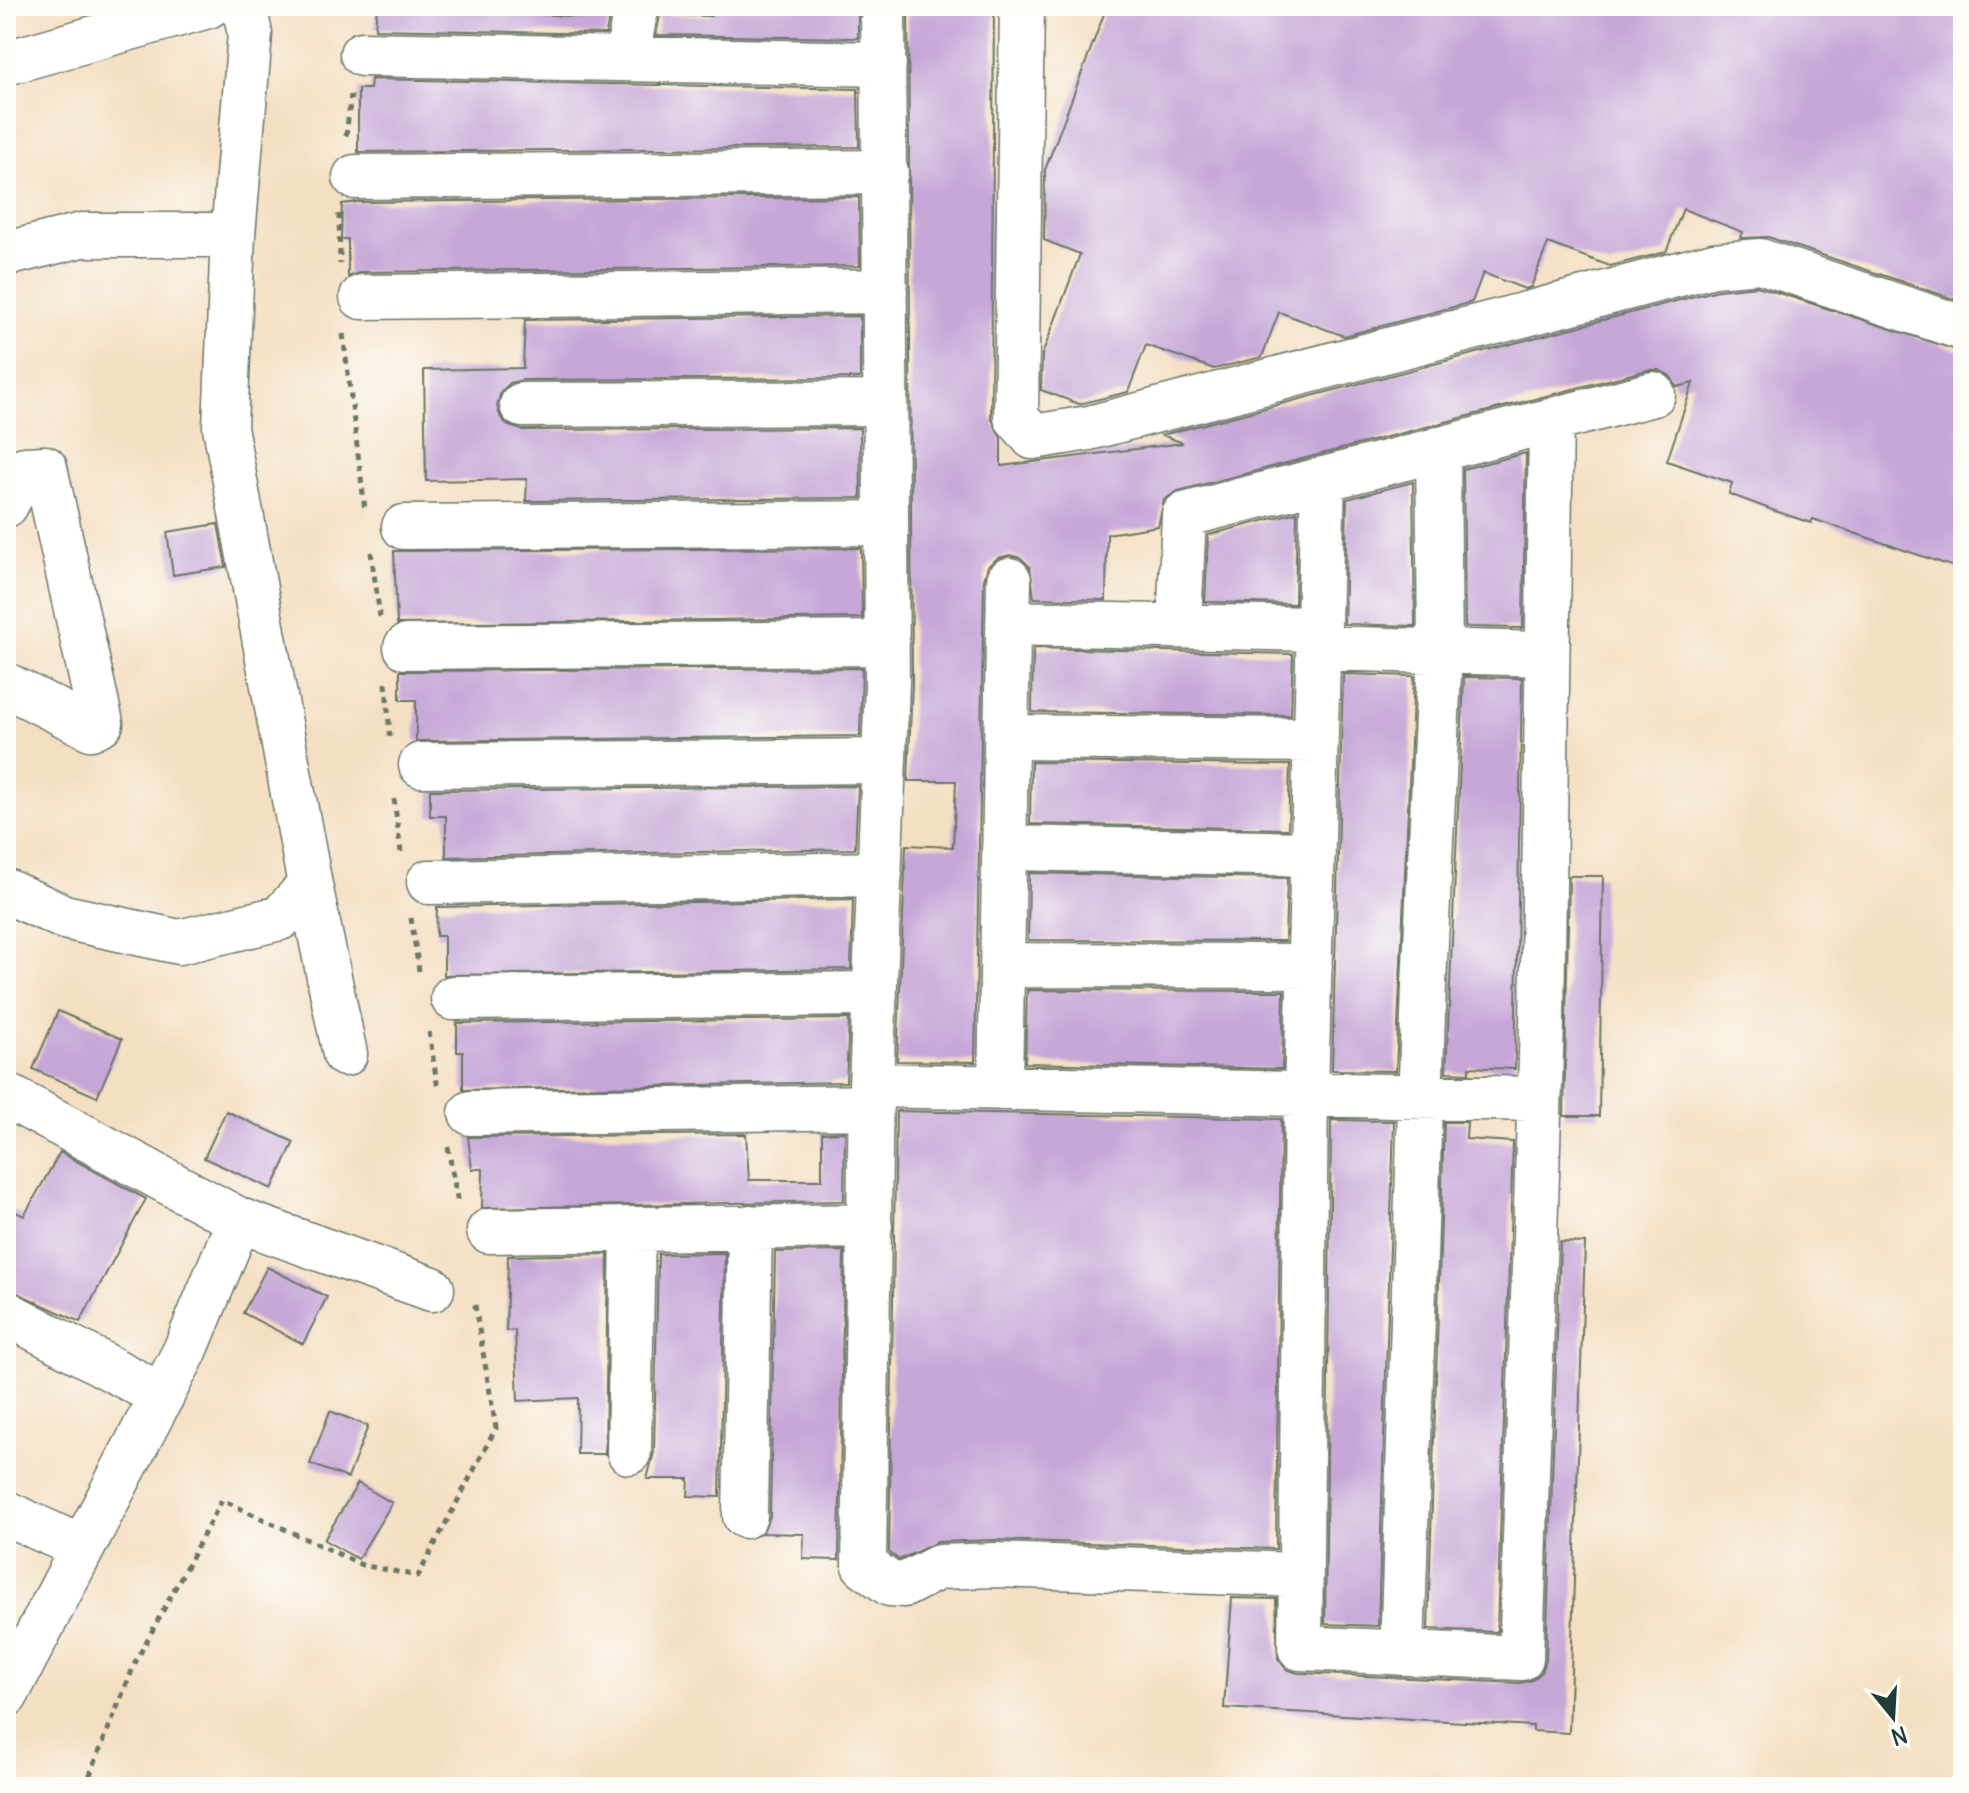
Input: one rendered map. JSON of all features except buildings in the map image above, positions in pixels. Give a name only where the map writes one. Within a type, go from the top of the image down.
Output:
[{"type":"street","points":[[6,63],[208,6]]},
{"type":"street","points":[[240,6],[246,15],[250,34],[233,235],[225,427],[310,885],[345,1054]]},
{"type":"street","points":[[627,59],[636,6]]},
{"type":"street","points":[[883,6],[887,643],[871,1096],[864,1565],[890,1584],[904,1585],[939,1567],[995,1565],[1301,1575]]},
{"type":"street","points":[[1022,6],[1016,417],[1033,437],[1089,428],[1714,265],[1760,261],[1963,328]]},
{"type":"street","points":[[362,54],[884,64]]},
{"type":"street","points":[[355,177],[886,172]]},
{"type":"street","points":[[6,254],[82,235],[233,235]]},
{"type":"street","points":[[362,297],[885,291]]},
{"type":"street","points":[[1179,625],[1184,515],[1653,394]]},
{"type":"street","points":[[522,405],[885,403]]},
{"type":"street","points":[[1323,479],[1306,1094],[1300,1648],[1521,1658],[1539,1099],[1551,420]]},
{"type":"street","points":[[1402,1653],[1440,654],[1438,449]]},
{"type":"street","points":[[6,505],[25,469],[45,468],[101,723],[91,728],[6,685]]},
{"type":"street","points":[[404,527],[886,523]]},
{"type":"street","points":[[1000,1088],[1008,602],[1440,654],[1547,654]]},
{"type":"street","points":[[406,647],[887,643]]},
{"type":"street","points":[[1006,737],[1316,740]]},
{"type":"street","points":[[421,765],[884,761]]},
{"type":"street","points":[[1004,848],[1313,854]]},
{"type":"street","points":[[429,882],[880,874]]},
{"type":"street","points":[[6,891],[64,917],[179,942],[280,918],[310,885]]},
{"type":"street","points":[[1002,965],[1310,966]]},
{"type":"street","points":[[453,998],[875,994]]},
{"type":"street","points":[[471,1113],[1000,1088],[1539,1099]]},
{"type":"street","points":[[6,1095],[239,1220],[432,1289]]},
{"type":"street","points":[[6,1695],[162,1396],[239,1220]]},
{"type":"street","points":[[489,1231],[870,1226]]},
{"type":"street","points":[[745,1516],[750,1227]]},
{"type":"street","points":[[629,1452],[633,1229]]},
{"type":"street","points":[[6,1313],[162,1396]]},
{"type":"street","points":[[6,1513],[82,1548]]}]
